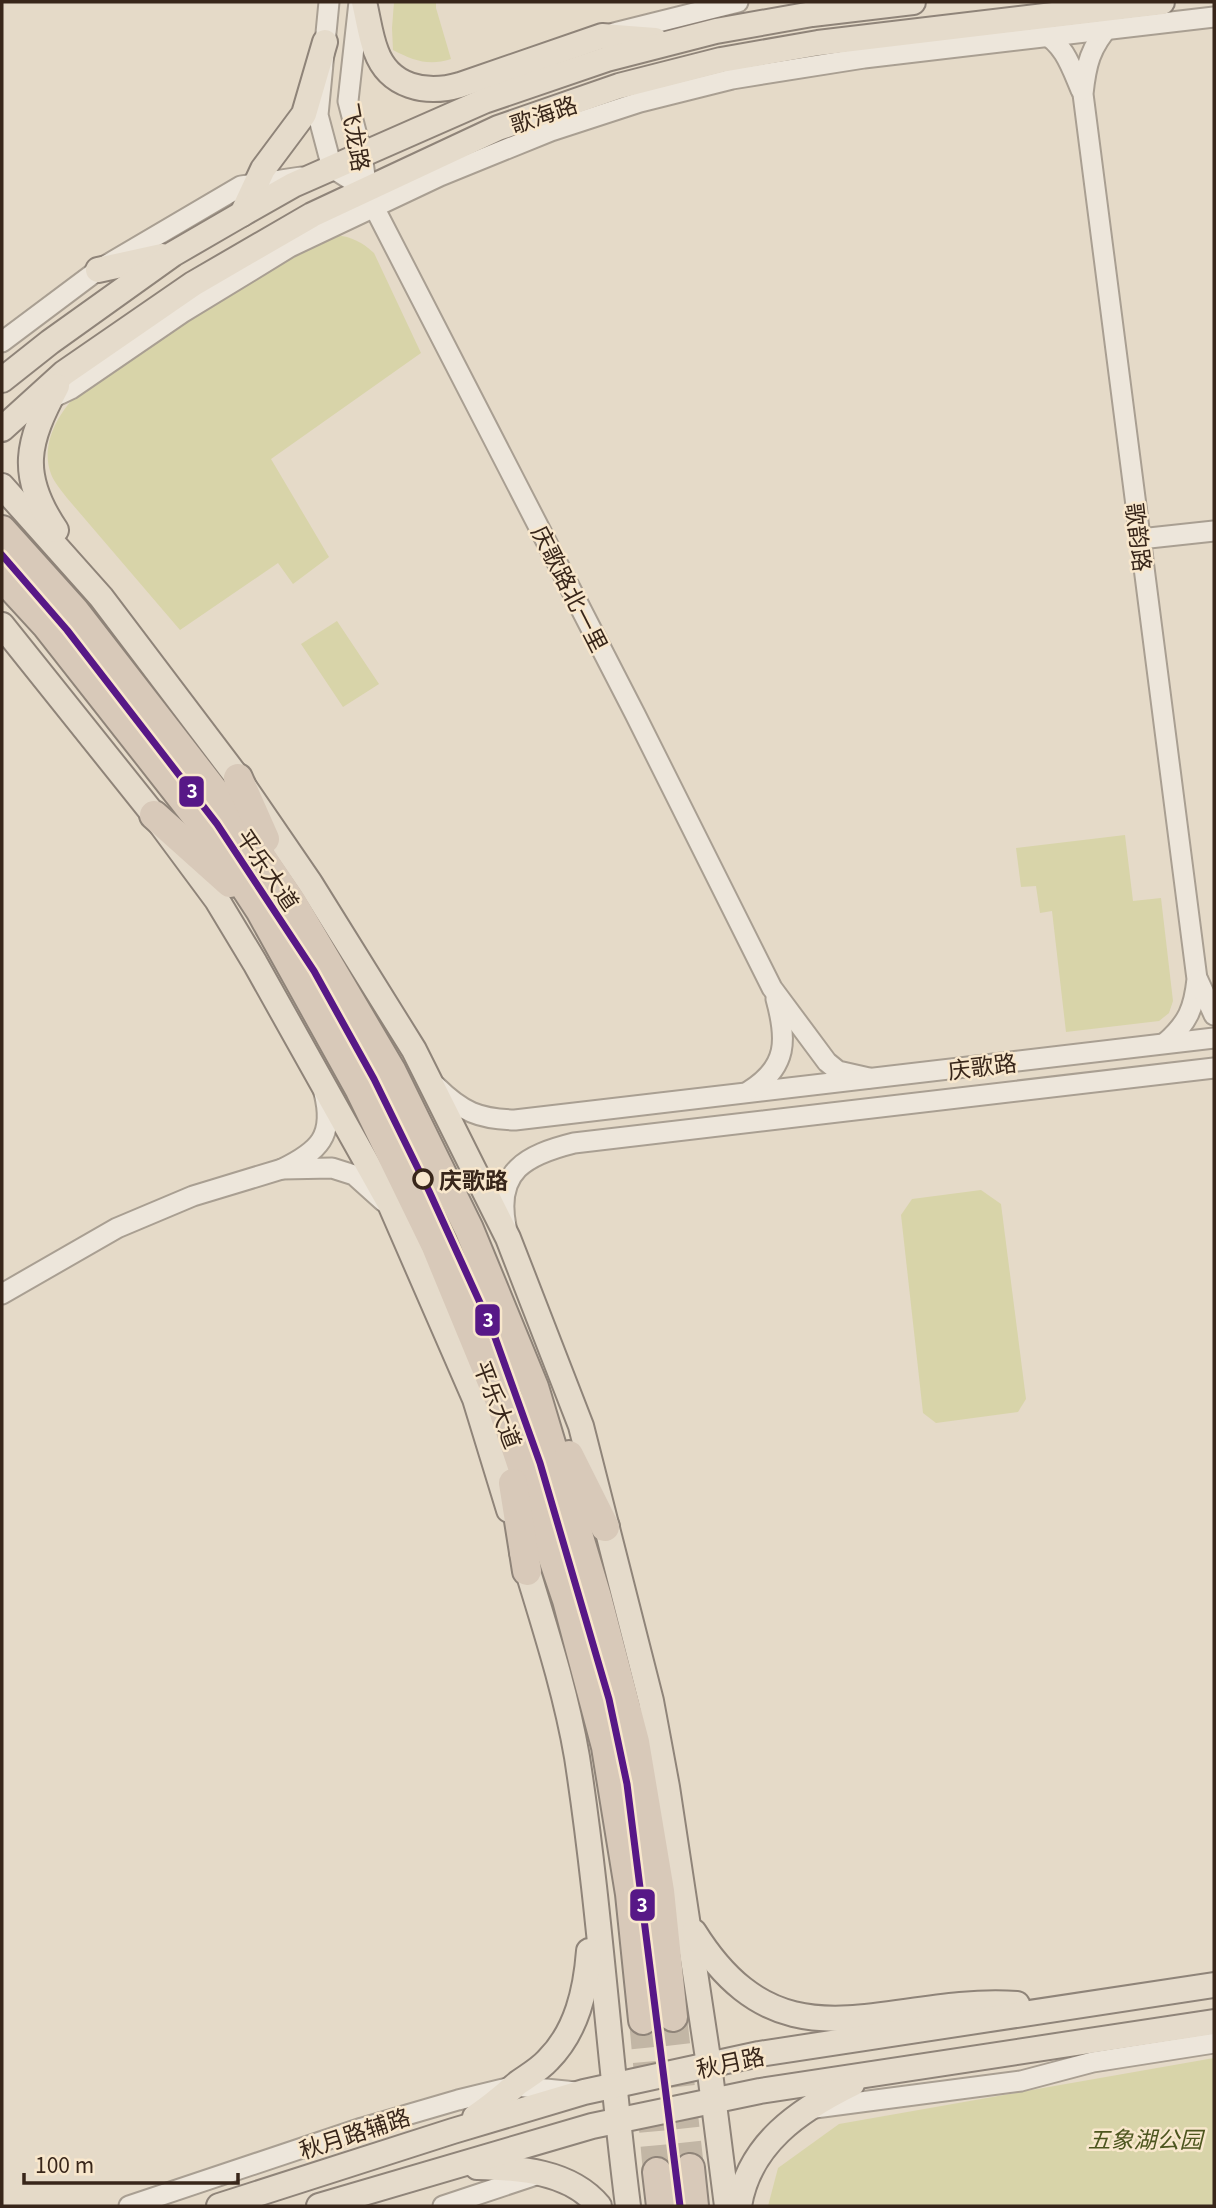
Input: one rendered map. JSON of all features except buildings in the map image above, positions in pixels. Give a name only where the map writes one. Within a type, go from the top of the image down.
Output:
[{"type":"highway","name":"平乐大道","points":[[2,530],[74,610],[235,818],[292,902],[391,1070],[469,1229],[534,1387],[597,1597],[635,1742],[660,1891],[673,2017]]},
{"type":"highway","name":"平乐大道","points":[[2,577],[47,626],[211,835],[260,911],[366,1102],[435,1244],[501,1404],[567,1600],[606,1747],[630,1894],[643,2021]]},
{"type":"highway","points":[[238,778],[292,902]]},
{"type":"highway","points":[[154,815],[260,911]]},
{"type":"highway","points":[[534,1387],[605,1527]]},
{"type":"highway","points":[[501,1404],[527,1571]]},
{"type":"highway","points":[[690,2168],[694,2206]]},
{"type":"highway","points":[[657,2172],[661,2206]]},
{"type":"main road","points":[[364,2],[376,52],[387,70],[400,81],[425,89],[443,90],[460,85],[602,36],[676,41]]},
{"type":"main road","name":"歌海路","points":[[2,380],[50,342],[173,254],[242,214],[293,185],[484,101],[607,59],[716,31],[812,14],[913,2]]},
{"type":"main road","name":"歌海路","points":[[11,421],[64,373],[193,284],[312,215],[370,199],[498,128],[619,86],[721,60],[794,47],[1162,2]]},
{"type":"main road","points":[[242,214],[263,169],[304,114],[325,42]]},
{"type":"main road","points":[[98,270],[173,254]]},
{"type":"main road","points":[[64,373],[35,435],[29,458],[33,485],[41,509],[101,597],[238,778],[310,883],[414,1050],[508,1238],[581,1426],[651,1701],[688,1922],[727,2206]]},
{"type":"main road","points":[[2,486],[101,597]]},
{"type":"main road","points":[[2,625],[12,641],[154,815],[217,901],[391,1208],[475,1399],[561,1686],[576,1756],[594,1891],[628,2206]]},
{"type":"main road","points":[[453,2131],[498,2102],[548,2061],[566,2037],[579,2011],[587,1980],[594,1891]]},
{"type":"main road","points":[[688,1922],[711,1959],[727,1976],[767,2005],[793,2016],[831,2020],[985,2002],[1063,2008]]},
{"type":"main road","name":"秋月路","points":[[219,2206],[584,2092],[759,2054],[1214,1985]]},
{"type":"main road","name":"秋月路","points":[[319,2206],[617,2121],[760,2091],[1214,2022]]},
{"type":"main road","points":[[739,2206],[748,2172],[761,2150],[782,2128],[803,2110],[873,2074]]},
{"type":"main road","points":[[455,2166],[542,2173],[568,2182],[600,2206]]},
{"type":"street","name":"飞龙路","points":[[329,2],[318,115],[324,171],[370,199]]},
{"type":"street","name":"飞龙路","points":[[359,2],[348,101],[370,199]]},
{"type":"street","points":[[602,36],[738,2]]},
{"type":"street","name":"歌韵路","points":[[1133,5],[1106,30],[1092,49],[1086,64],[1083,94],[1197,979],[1195,1002],[1190,1014],[1166,1044]]},
{"type":"street","points":[[11,421],[71,389],[182,313],[370,199],[440,176],[551,131],[667,95],[732,79],[852,60],[1214,18]]},
{"type":"street","points":[[992,22],[1030,28],[1049,37]]},
{"type":"street","name":"歌韵路","points":[[1049,37],[1062,51],[1083,94]]},
{"type":"street","points":[[2,341],[98,270],[241,186],[324,171]]},
{"type":"street","name":"庆歌路北一里","points":[[370,199],[623,689],[772,988],[782,1021],[783,1041],[780,1055],[774,1070],[763,1082],[746,1093]]},
{"type":"street","points":[[1140,539],[1214,531]]},
{"type":"street","name":"歌韵路","points":[[1197,979],[1214,1015]]},
{"type":"street","name":"庆歌路北一里","points":[[772,988],[827,1062],[838,1070],[869,1078]]},
{"type":"street","name":"庆歌路","points":[[429,1079],[447,1097],[477,1116],[493,1120],[515,1120],[1214,1038]]},
{"type":"street","name":"庆歌路","points":[[508,1238],[503,1197],[517,1168],[528,1158],[574,1143],[1214,1068]]},
{"type":"street","points":[[2,1294],[117,1227],[193,1196],[282,1169],[304,1158],[321,1142],[329,1122],[322,1082]]},
{"type":"street","points":[[571,1113],[574,1143]]},
{"type":"street","points":[[282,1169],[332,1168],[354,1175],[391,1208]]},
{"type":"street","points":[[803,2110],[1021,2081],[1093,2063],[1214,2043]]},
{"type":"street","name":"秋月路辅路","points":[[129,2206],[362,2128],[515,2086],[584,2092]]},
{"type":"street","points":[[443,2206],[542,2173]]},
{"type":"green space","points":[[394,2],[436,2],[451,59],[422,61],[393,50]]},
{"type":"green space","points":[[336,235],[356,241],[374,253],[421,353],[271,459],[329,557],[293,584],[278,563],[180,630],[56,483],[48,464],[51,434],[72,400],[177,323],[321,239]]},
{"type":"green space","points":[[337,621],[379,684],[343,707],[301,644]]},
{"type":"green space","points":[[1125,835],[1133,901],[1161,898],[1173,1001],[1169,1013],[1159,1021],[1066,1032],[1052,911],[1040,913],[1036,886],[1021,887],[1016,848]]},
{"type":"green space","points":[[981,1190],[1001,1204],[1026,1399],[1018,1412],[936,1423],[923,1413],[901,1215],[912,1199]]},
{"type":"green space","name":"五象湖公园","points":[[1214,2058],[1214,2206],[768,2206],[778,2168],[839,2124]]},
{"type":"tunnel","points":[[673,2017],[690,2168]]},
{"type":"tunnel","points":[[643,2020],[657,2172]]},
{"type":"transit line","name":"3","points":[[2,555],[67,630],[217,824],[314,971],[374,1079],[492,1329],[540,1463],[609,1699],[627,1784],[680,2206]]},
{"type":"place","name":"庆歌路","points":[[423,1179]]}]
